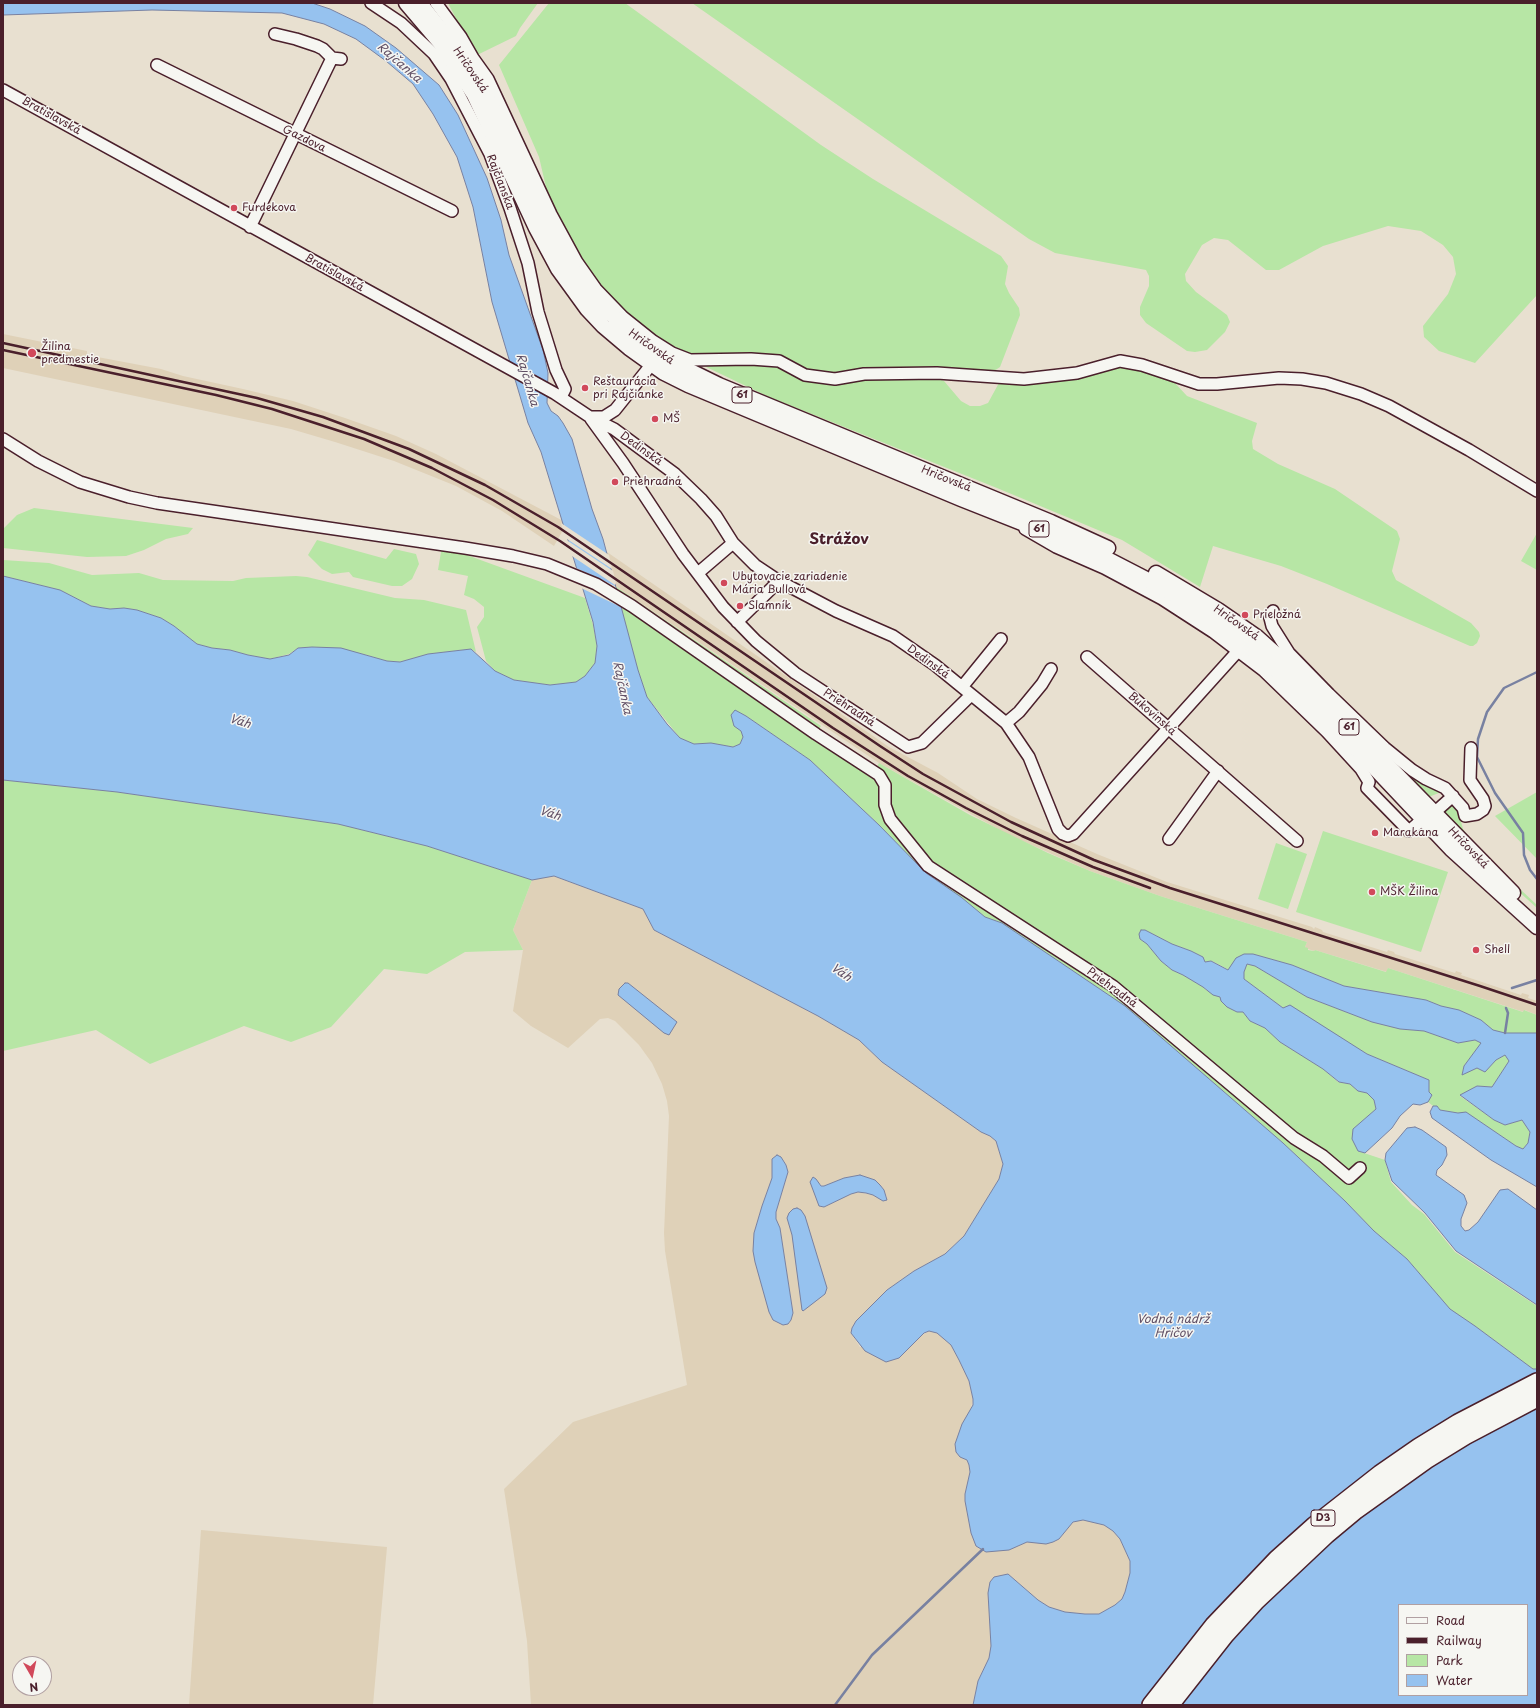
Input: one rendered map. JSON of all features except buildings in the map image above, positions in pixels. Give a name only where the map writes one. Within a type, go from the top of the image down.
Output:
[{"type":"highway","name":"D3","points":[[1151,1705],[1225,1613],[1277,1559],[1315,1524],[1380,1474],[1419,1447],[1465,1420],[1537,1382]]},
{"type":"highway","name":"D3","points":[[1170,1705],[1220,1641],[1256,1601],[1326,1535],[1356,1510],[1426,1460],[1465,1436],[1537,1398]]},
{"type":"main road","name":"Hričovská","points":[[406,3],[440,43],[474,95],[536,228],[564,278],[579,299],[603,326],[624,345],[650,364],[676,379],[715,397],[1090,550],[1152,582],[1211,619],[1249,647],[1283,676],[1324,716],[1374,777],[1429,816],[1460,857],[1537,928]]},
{"type":"main road","name":"Hričovská","points":[[420,3],[452,43],[486,94],[546,222],[567,261],[599,303],[635,337],[659,354],[692,373],[1051,522],[1125,557],[1188,591],[1230,618],[1276,654],[1429,816],[1537,915]]},
{"type":"street","name":"Rajčianska","points":[[371,3],[401,23],[434,54],[454,85],[490,154],[528,263],[538,312],[556,370],[565,389],[557,395]]},
{"type":"street","name":"Hričovská","points":[[436,3],[461,37],[473,58],[488,79],[551,214],[577,262],[596,289],[623,318],[656,344],[677,356],[695,360],[751,359],[779,361],[805,375],[835,379],[864,374],[937,373],[1024,379],[1077,373],[1120,361],[1142,365],[1198,384],[1217,384],[1279,378],[1302,379],[1326,383],[1361,394],[1388,406],[1468,450],[1537,491]]},
{"type":"street","points":[[250,227],[296,134],[336,59],[317,46],[275,34]]},
{"type":"street","name":"Gazdova","points":[[157,65],[452,211]]},
{"type":"street","name":"Bratislavská","points":[[3,90],[557,395],[590,417]]},
{"type":"street","points":[[590,417],[604,417],[615,410],[650,364]]},
{"type":"street","name":"Dedinská","points":[[590,417],[614,429],[675,474],[716,516],[733,543],[755,565],[779,581],[836,611],[893,636],[935,665],[1006,723],[1021,743],[1035,769],[1058,829],[1062,834],[1068,836],[1073,834],[1168,728]]},
{"type":"street","name":"Priehradná","points":[[590,417],[683,554],[715,596],[737,622],[765,650],[795,673],[873,723],[906,747],[913,747],[922,743],[972,695]]},
{"type":"street","name":"Priehradná","points":[[3,439],[38,461],[80,482],[129,497],[157,503],[513,556],[547,564],[573,574],[621,598],[816,734],[879,775],[884,782],[885,805],[888,816],[928,866],[1113,986],[1294,1138],[1323,1156],[1349,1178],[1360,1168]]},
{"type":"street","name":"Hričovská","points":[[1004,516],[1046,542],[1104,568],[1162,599],[1213,632],[1264,671],[1327,732],[1361,769],[1374,777],[1368,788],[1409,831],[1429,816]]},
{"type":"street","points":[[698,573],[733,543]]},
{"type":"street","points":[[737,622],[779,581]]},
{"type":"street","points":[[1273,611],[1270,618],[1272,626],[1289,653],[1385,748],[1412,770],[1445,788],[1463,808],[1465,816],[1477,814],[1483,810],[1485,806],[1483,799],[1470,780],[1471,748]]},
{"type":"street","points":[[962,687],[1001,639]]},
{"type":"street","points":[[1168,728],[1238,651]]},
{"type":"street","name":"Bukovinská","points":[[1087,657],[1297,841]]},
{"type":"street","points":[[1006,723],[1018,712],[1042,684],[1051,669]]},
{"type":"street","points":[[1170,839],[1218,771]]},
{"type":"street","points":[[1429,816],[1453,796]]},
{"type":"shaded area","points":[[3,334],[87,351],[87,355],[161,369],[183,376],[293,401],[345,418],[396,436],[436,454],[567,523],[554,546],[502,511],[456,486],[394,461],[291,429],[3,368]]},
{"type":"shaded area","points":[[607,552],[889,747],[938,773],[977,799],[1097,854],[1167,882],[1312,927],[1314,929],[1315,927],[1323,932],[1387,952],[1388,950],[1394,952],[1395,954],[1455,973],[1456,971],[1462,973],[1461,975],[1521,995],[1522,993],[1529,995],[1528,998],[1537,1001],[1537,1015],[1388,968],[1387,972],[1308,949],[1305,947],[1307,942],[1160,896],[1090,871],[1007,834],[879,763],[615,586]]},
{"type":"shaded area","points":[[553,876],[643,909],[654,930],[818,1016],[859,1040],[882,1062],[996,1141],[1003,1164],[999,1179],[964,1236],[945,1254],[914,1271],[887,1290],[856,1321],[851,1333],[860,1347],[919,1337],[929,1331],[938,1333],[951,1345],[969,1381],[973,1399],[960,1457],[967,1460],[969,1465],[970,1472],[965,1494],[971,1533],[1016,1547],[1027,1542],[1059,1539],[1069,1525],[1078,1520],[1094,1522],[1104,1525],[1113,1531],[1120,1539],[1130,1561],[1130,1573],[1122,1599],[1115,1605],[1099,1614],[1065,1612],[1049,1607],[1038,1600],[1008,1574],[988,1593],[991,1646],[989,1658],[978,1681],[973,1705],[531,1705],[527,1641],[504,1489],[573,1422],[687,1385],[665,1251],[664,1233],[669,1116],[667,1101],[662,1084],[652,1063],[639,1045],[615,1021],[608,1018],[600,1019],[568,1048],[531,1026],[513,1011],[523,950],[513,930],[532,880]],"holes":[[[781,1157],[786,1164],[788,1172],[776,1212],[776,1219],[780,1228],[793,1313],[788,1324],[783,1325],[754,1233],[772,1178],[772,1162]],[[860,1175],[875,1180],[884,1190],[887,1198],[883,1201],[873,1195],[858,1192],[824,1207],[820,1207],[816,1179],[819,1184],[824,1186],[844,1178]]]},
{"type":"shaded area","points":[[201,1530],[387,1547],[373,1705],[189,1705]]},
{"type":"green space","points":[[448,3],[538,3],[516,36],[475,56]]},
{"type":"green space","points":[[549,3],[625,3],[821,145],[873,179],[1001,256],[1008,266],[1005,284],[1019,308],[1020,315],[1000,367],[994,371],[935,377],[944,381],[961,401],[970,406],[980,406],[988,403],[1000,381],[1118,365],[1128,366],[1174,382],[1187,396],[1257,423],[1252,441],[1253,449],[1278,464],[1335,489],[1397,531],[1400,539],[1392,571],[1396,580],[1471,623],[1479,632],[1480,636],[1477,643],[1470,646],[1327,584],[1281,566],[1213,546],[1200,587],[1122,540],[997,488],[769,397],[677,353],[624,313],[598,282],[562,256],[539,157],[499,65]]},
{"type":"green space","points":[[692,3],[1537,3],[1537,295],[1475,363],[1439,351],[1424,337],[1423,326],[1448,294],[1456,274],[1453,257],[1443,245],[1421,231],[1388,226],[1323,246],[1279,270],[1266,270],[1228,240],[1214,238],[1202,245],[1185,274],[1186,281],[1196,292],[1227,315],[1230,322],[1225,332],[1207,350],[1195,352],[1187,351],[1146,323],[1140,315],[1140,307],[1149,286],[1149,276],[1146,270],[1055,253],[1029,239]]},
{"type":"green space","points":[[34,508],[193,528],[188,534],[166,539],[144,550],[126,556],[87,557],[3,548],[3,529],[17,515]]},
{"type":"green space","points":[[1537,533],[1537,570],[1521,561]]},
{"type":"green space","points":[[317,540],[386,559],[394,549],[416,554],[419,564],[412,579],[402,586],[392,586],[353,577],[349,572],[332,574],[322,569],[308,555]]},
{"type":"green space","points":[[442,546],[585,598],[593,625],[597,646],[595,663],[585,676],[576,682],[550,685],[514,680],[495,671],[486,661],[477,627],[484,617],[484,607],[474,599],[464,595],[468,576],[438,570]]},
{"type":"green space","points":[[3,560],[49,563],[92,575],[139,573],[163,580],[233,581],[246,578],[307,577],[395,598],[424,600],[466,610],[476,652],[471,649],[428,654],[400,662],[387,661],[363,654],[312,647],[298,648],[289,654],[270,659],[230,650],[212,648],[197,644],[161,618],[137,610],[124,608],[110,609],[91,606],[60,590],[3,576]]},
{"type":"green space","points":[[615,586],[821,726],[819,729],[877,767],[879,763],[970,815],[1048,853],[1090,871],[1160,896],[1307,942],[1305,947],[1308,948],[1308,950],[1315,950],[1386,972],[1388,968],[1523,1012],[1524,1010],[1537,1015],[1537,1033],[1505,1033],[1493,1030],[1481,1020],[1459,1010],[1441,1006],[1426,1000],[1344,986],[1292,965],[1253,954],[1229,970],[1212,961],[1205,962],[1203,957],[1172,944],[1145,930],[1140,939],[1147,944],[1161,961],[1172,970],[1220,997],[1237,1012],[1243,1012],[1250,1021],[1265,1028],[1280,1042],[1323,1069],[1338,1082],[1350,1084],[1358,1091],[1367,1093],[1374,1100],[1376,1109],[1363,1121],[1358,1151],[1385,1160],[1391,1182],[1412,1205],[1424,1214],[1455,1252],[1537,1306],[1537,1369],[1533,1369],[1475,1326],[1450,1310],[1407,1259],[1374,1231],[1345,1201],[1283,1143],[1125,1006],[1002,923],[985,917],[961,897],[926,873],[879,825],[810,760],[746,716],[735,711],[743,737],[740,744],[733,747],[711,743],[694,744],[680,738],[647,697],[637,668]]},
{"type":"green space","points":[[1346,713],[1444,791],[1426,798]]},
{"type":"green space","points":[[3,780],[117,792],[338,824],[427,846],[532,880],[513,930],[523,950],[465,952],[427,974],[384,969],[331,1027],[291,1042],[244,1026],[150,1064],[96,1030],[3,1051]]},
{"type":"green space","points":[[1537,792],[1537,859],[1495,816]]},
{"type":"green space","points":[[1450,805],[1455,806],[1458,810],[1463,829],[1468,836],[1488,859],[1537,905],[1537,908],[1507,881],[1444,814],[1444,811]]},
{"type":"green space","name":"MŠK Žilina","points":[[1323,831],[1448,872],[1421,952],[1296,912]]},
{"type":"green space","points":[[1276,843],[1307,854],[1288,909],[1258,899]]},
{"type":"green space","points":[[1247,964],[1255,966],[1307,997],[1372,1022],[1400,1029],[1424,1031],[1458,1043],[1475,1040],[1482,1043],[1464,1066],[1462,1074],[1477,1068],[1485,1072],[1496,1060],[1505,1055],[1509,1061],[1492,1087],[1477,1086],[1460,1096],[1494,1120],[1505,1125],[1522,1120],[1530,1132],[1528,1143],[1523,1149],[1516,1146],[1467,1113],[1440,1110],[1437,1106],[1433,1106],[1428,1102],[1432,1095],[1429,1092],[1429,1080],[1367,1054],[1339,1037],[1283,1008],[1244,979],[1244,972]]},
{"type":"water","name":"Vodná nádrž Hričov","points":[[3,3],[312,3],[330,9],[365,26],[396,48],[439,85],[458,115],[487,178],[501,220],[509,255],[543,350],[548,373],[547,403],[551,411],[558,416],[563,423],[572,439],[592,509],[603,539],[638,670],[647,697],[667,724],[680,738],[694,744],[711,743],[733,747],[740,744],[743,737],[741,731],[734,726],[731,715],[735,710],[810,760],[879,825],[926,873],[961,897],[985,917],[1002,923],[1125,1006],[1283,1143],[1345,1201],[1374,1231],[1407,1259],[1450,1309],[1533,1369],[1537,1369],[1537,1705],[973,1705],[978,1681],[989,1658],[991,1646],[988,1593],[990,1582],[994,1577],[1008,1574],[1038,1600],[1049,1607],[1065,1612],[1099,1614],[1115,1605],[1122,1599],[1130,1573],[1130,1561],[1120,1539],[1113,1531],[1104,1525],[1083,1520],[1073,1522],[1059,1539],[1046,1544],[1027,1542],[1009,1550],[986,1552],[976,1546],[971,1533],[965,1501],[970,1472],[969,1465],[967,1460],[960,1457],[956,1452],[955,1444],[962,1424],[973,1405],[973,1399],[969,1381],[951,1345],[937,1333],[929,1331],[924,1333],[899,1358],[886,1362],[865,1351],[851,1333],[856,1321],[887,1290],[914,1271],[945,1254],[964,1236],[999,1179],[1003,1164],[996,1141],[882,1062],[859,1040],[818,1016],[654,930],[643,909],[554,876],[532,880],[427,846],[338,824],[117,792],[3,780],[3,576],[60,590],[91,606],[110,609],[124,608],[137,610],[161,618],[197,644],[270,659],[289,655],[298,648],[312,647],[341,648],[387,661],[400,662],[428,654],[471,649],[495,671],[514,680],[550,685],[576,682],[585,676],[595,663],[597,646],[593,622],[541,452],[528,423],[492,302],[473,207],[457,157],[433,114],[413,84],[386,61],[356,39],[324,24],[282,13],[152,10],[3,15]]},
{"type":"water","points":[[1141,930],[1145,930],[1172,944],[1203,957],[1205,962],[1211,961],[1228,970],[1236,958],[1244,954],[1253,954],[1292,965],[1344,986],[1426,1000],[1441,1006],[1459,1010],[1481,1020],[1493,1030],[1505,1033],[1537,1033],[1537,1187],[1491,1160],[1432,1118],[1430,1112],[1433,1106],[1437,1106],[1440,1110],[1458,1113],[1466,1112],[1516,1146],[1523,1149],[1528,1143],[1530,1132],[1522,1120],[1505,1125],[1494,1120],[1460,1095],[1477,1086],[1492,1087],[1509,1061],[1505,1055],[1496,1060],[1485,1072],[1477,1068],[1462,1075],[1464,1066],[1481,1043],[1475,1040],[1458,1043],[1424,1031],[1400,1029],[1372,1022],[1307,997],[1255,966],[1247,964],[1244,972],[1244,979],[1283,1008],[1290,1005],[1367,1054],[1429,1080],[1429,1092],[1432,1095],[1428,1102],[1420,1105],[1413,1104],[1400,1116],[1392,1128],[1365,1153],[1358,1151],[1352,1139],[1353,1129],[1376,1109],[1374,1100],[1367,1093],[1358,1091],[1350,1084],[1339,1082],[1323,1069],[1280,1042],[1265,1028],[1250,1021],[1243,1012],[1237,1012],[1227,1007],[1221,1001],[1220,997],[1213,995],[1203,987],[1172,970],[1161,961],[1147,944],[1140,939],[1139,934]]},
{"type":"water","points":[[625,983],[628,983],[677,1022],[669,1035],[664,1033],[618,995],[619,989]]},
{"type":"water","points":[[1415,1127],[1422,1130],[1446,1147],[1447,1155],[1442,1165],[1437,1170],[1436,1175],[1464,1195],[1467,1203],[1461,1219],[1461,1226],[1465,1231],[1469,1230],[1478,1222],[1500,1190],[1508,1189],[1537,1210],[1537,1305],[1456,1251],[1425,1213],[1392,1181],[1385,1160],[1386,1153],[1407,1128]]},
{"type":"water","points":[[777,1155],[781,1157],[788,1172],[776,1212],[776,1219],[780,1228],[793,1313],[788,1324],[783,1325],[773,1320],[769,1312],[753,1251],[754,1233],[772,1178],[772,1159]]},
{"type":"water","points":[[860,1175],[875,1180],[884,1190],[887,1200],[883,1201],[873,1195],[858,1192],[824,1207],[819,1206],[810,1182],[813,1177],[821,1186],[824,1186],[844,1178]]},
{"type":"water","points":[[797,1208],[801,1210],[805,1216],[827,1288],[825,1294],[803,1311],[792,1235],[787,1218],[793,1209]]},
{"type":"pier","points":[[561,523],[609,555],[612,569],[564,537]]},
{"type":"pier","points":[[565,539],[613,571],[616,583],[615,585],[569,554]]},
{"type":"pier","points":[[574,567],[615,586],[621,607],[581,588]]},
{"type":"waterway","points":[[1537,672],[1504,688],[1487,712],[1478,739],[1477,757],[1495,793],[1523,833],[1524,855],[1530,870],[1537,879]]},
{"type":"waterway","points":[[1512,988],[1537,980]]},
{"type":"waterway","points":[[1505,1033],[1508,1013],[1506,1008]]},
{"type":"waterway","points":[[835,1705],[872,1655],[983,1549]]},
{"type":"railway","points":[[3,343],[257,398],[323,417],[409,449],[485,485],[558,527],[880,746],[923,774],[1011,822],[1094,860],[1170,888],[1537,1005]]},
{"type":"railway","points":[[3,350],[216,395],[272,409],[364,439],[432,468],[493,500],[560,541],[833,728],[908,776],[966,808],[1022,836],[1093,867],[1150,888]]},
{"type":"place","name":"Furdekova","points":[[234,208]]},
{"type":"place","name":"Žilina predmestie","points":[[32,353]]},
{"type":"place","name":"Reštaurácia pri Rajčianke","points":[[585,388]]},
{"type":"place","name":"MŠ","points":[[655,419]]},
{"type":"place","name":"Priehradná","points":[[615,482]]},
{"type":"place","name":"Ubytovacie zariadenie Mária Bullová","points":[[724,583]]},
{"type":"place","name":"Slamník","points":[[740,606]]},
{"type":"place","name":"Prieložná","points":[[1245,615]]},
{"type":"place","name":"Marakana","points":[[1375,833]]},
{"type":"place","name":"MŠK Žilina","points":[[1372,892]]},
{"type":"place","name":"Shell","points":[[1476,950]]},
{"type":"district","name":"Strážov","points":[[839,540]]},
{"type":"water label","name":"Rajčanka","points":[[399,63]]},
{"type":"water label","name":"Rajčanka","points":[[527,380]]},
{"type":"water label","name":"Rajčanka","points":[[622,688]]},
{"type":"water label","name":"Váh","points":[[240,722]]},
{"type":"water label","name":"Váh","points":[[550,814]]},
{"type":"water label","name":"Váh","points":[[841,973]]}]
